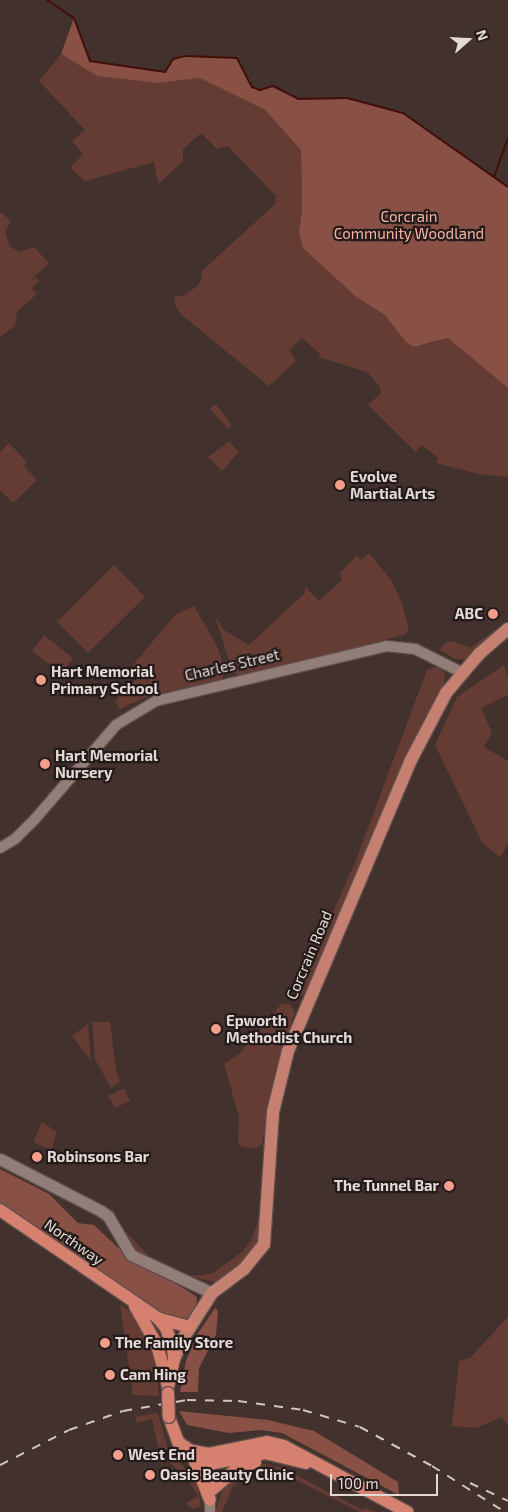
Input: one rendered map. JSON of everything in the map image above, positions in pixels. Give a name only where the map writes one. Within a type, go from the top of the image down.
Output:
[{"type":"highway","name":"Northway","points":[[0,1210],[158,1318],[166,1328],[177,1349],[168,1390]]},
{"type":"highway","name":"Northway","points":[[130,1300],[157,1345],[168,1390],[171,1431],[191,1452]]},
{"type":"highway","points":[[158,1318],[189,1327]]},
{"type":"highway","points":[[191,1452],[209,1459],[267,1442],[293,1450],[316,1466],[407,1512]]},
{"type":"highway","points":[[191,1452],[210,1501]]},
{"type":"highway","points":[[210,1501],[234,1471],[257,1461],[292,1467],[316,1466]]},
{"type":"main road","points":[[462,672],[508,629]]},
{"type":"main road","name":"Corcrain Road","points":[[177,1349],[212,1293],[244,1269],[264,1244],[273,1112],[288,1051],[411,760],[433,714],[462,672]]},
{"type":"main road","points":[[0,1160],[52,1184],[105,1213],[131,1254],[212,1293]]},
{"type":"main road","points":[[157,1345],[177,1349]]},
{"type":"street","name":"Charles Street","points":[[0,848],[15,839],[36,819],[116,725],[127,715],[161,699],[386,646],[415,649],[462,672]]},
{"type":"street","points":[[209,1459],[210,1501]]},
{"type":"shaded area","points":[[61,54],[97,76],[158,83],[200,78],[265,110],[301,150],[302,209],[299,232],[303,248],[356,297],[385,315],[407,342],[422,346],[448,338],[508,388],[508,477],[478,474],[436,463],[438,458],[422,445],[416,452],[368,405],[381,393],[380,387],[367,372],[319,357],[320,354],[302,338],[289,350],[296,361],[269,386],[183,316],[175,306],[175,297],[185,295],[196,287],[201,281],[202,271],[275,204],[276,196],[228,146],[217,149],[201,133],[183,149],[183,161],[158,184],[154,162],[85,181],[70,168],[83,154],[72,141],[85,130],[39,81]]},
{"type":"shaded area","points":[[0,212],[11,221],[5,232],[10,246],[19,252],[34,247],[49,263],[31,280],[37,278],[39,281],[32,288],[37,294],[17,312],[15,326],[0,337]]},
{"type":"shaded area","points":[[216,404],[232,426],[228,429],[210,409]]},
{"type":"shaded area","points":[[229,441],[239,452],[222,471],[208,457]]},
{"type":"shaded area","points":[[9,443],[27,462],[24,466],[37,480],[13,503],[0,490],[0,452]]},
{"type":"shaded area","points":[[369,553],[391,580],[402,603],[409,630],[404,635],[241,676],[233,673],[215,616],[224,630],[249,645],[305,593],[305,586],[319,601],[342,580],[340,573],[357,555],[361,560]]},
{"type":"shaded area","points":[[114,565],[145,597],[88,653],[57,622]]},
{"type":"shaded area","points":[[194,606],[217,646],[223,664],[223,677],[219,681],[151,695],[120,709],[115,701],[141,674],[133,665],[175,615]]},
{"type":"shaded area","points":[[507,622],[467,659],[455,659],[440,650],[445,643],[453,641],[470,648]]},
{"type":"shaded area","points":[[44,635],[73,658],[61,674],[32,651]]},
{"type":"shaded area","points":[[504,665],[508,677],[508,695],[481,708],[492,733],[484,747],[508,761],[508,844],[500,857],[483,844],[435,745],[457,697]]},
{"type":"shaded area","points":[[437,666],[445,673],[444,686],[425,719],[305,993],[299,997],[294,994],[295,984],[305,975],[356,860],[427,670]]},
{"type":"shaded area","points":[[281,1004],[289,1004],[295,1011],[277,1068],[262,1143],[257,1148],[242,1147],[238,1143],[239,1117],[224,1064],[239,1054]]},
{"type":"shaded area","points":[[92,1022],[110,1022],[116,1070],[120,1082],[111,1088],[95,1059]]},
{"type":"shaded area","points":[[88,1024],[91,1061],[72,1036]]},
{"type":"shaded area","points":[[124,1088],[130,1101],[115,1108],[108,1096]]},
{"type":"shaded area","points":[[42,1122],[57,1132],[51,1150],[33,1142]]},
{"type":"shaded area","points":[[264,1204],[262,1242],[253,1257],[216,1282],[188,1276],[211,1274],[242,1252],[251,1241]]},
{"type":"shaded area","points":[[115,1220],[149,1256],[175,1268],[161,1266],[141,1256],[132,1248]]},
{"type":"shaded area","points":[[120,1304],[138,1317],[155,1354],[159,1396],[133,1395]]},
{"type":"shaded area","points":[[508,1317],[508,1426],[502,1417],[476,1428],[452,1426],[459,1361],[470,1358]]},
{"type":"shaded area","points":[[158,1413],[168,1450],[196,1480],[201,1507],[193,1509],[186,1503],[198,1496],[187,1479],[159,1452],[152,1419],[137,1423],[135,1417]]},
{"type":"shaded area","points":[[260,1463],[283,1468],[364,1511],[363,1507],[376,1512],[360,1512],[292,1478],[264,1471],[250,1474],[233,1486],[222,1512],[215,1512],[225,1482]]},
{"type":"green space","name":"Corcrain Community Woodland","points":[[74,18],[90,61],[165,72],[173,59],[185,56],[237,58],[251,87],[260,90],[273,86],[298,99],[347,98],[403,113],[508,187],[508,388],[448,338],[414,347],[406,342],[385,315],[356,297],[303,248],[299,232],[302,209],[301,150],[265,110],[200,78],[158,83],[97,76],[61,54]]},
{"type":"green space","points":[[0,1169],[49,1194],[78,1223],[94,1225],[129,1258],[197,1297],[196,1310],[188,1320],[160,1315],[0,1205]]},
{"type":"green space","points":[[215,1308],[218,1311],[216,1335],[199,1368],[198,1392],[180,1392],[186,1361],[196,1336]]},
{"type":"green space","points":[[179,1411],[268,1420],[314,1431],[398,1482],[399,1495],[282,1433],[260,1430],[229,1433],[187,1425]]},
{"type":"waterway","points":[[47,0],[74,18],[90,61],[165,72],[173,59],[185,56],[237,58],[252,87],[260,90],[273,86],[298,99],[347,98],[403,113],[508,187]]},
{"type":"waterway","points":[[494,177],[508,138]]},
{"type":"railway","points":[[0,1465],[69,1430],[123,1411],[187,1400],[238,1401],[303,1410],[360,1427],[432,1466],[505,1512]]},
{"type":"railway","points":[[470,1483],[508,1501]]},
{"type":"place","name":"Evolve Martial Arts","points":[[340,485]]},
{"type":"place","name":"ABC","points":[[493,614]]},
{"type":"place","name":"Hart Memorial Primary School","points":[[41,680]]},
{"type":"place","name":"Hart Memorial Nursery","points":[[45,764]]},
{"type":"place","name":"Epworth Methodist Church","points":[[216,1029]]},
{"type":"place","name":"Robinsons Bar","points":[[37,1157]]},
{"type":"place","name":"The Tunnel Bar","points":[[449,1186]]},
{"type":"place","name":"The Family Store","points":[[105,1343]]},
{"type":"place","name":"Cam Hing","points":[[110,1375]]},
{"type":"place","name":"West End","points":[[118,1455]]},
{"type":"place","name":"Oasis Beauty Clinic","points":[[150,1475]]}]
